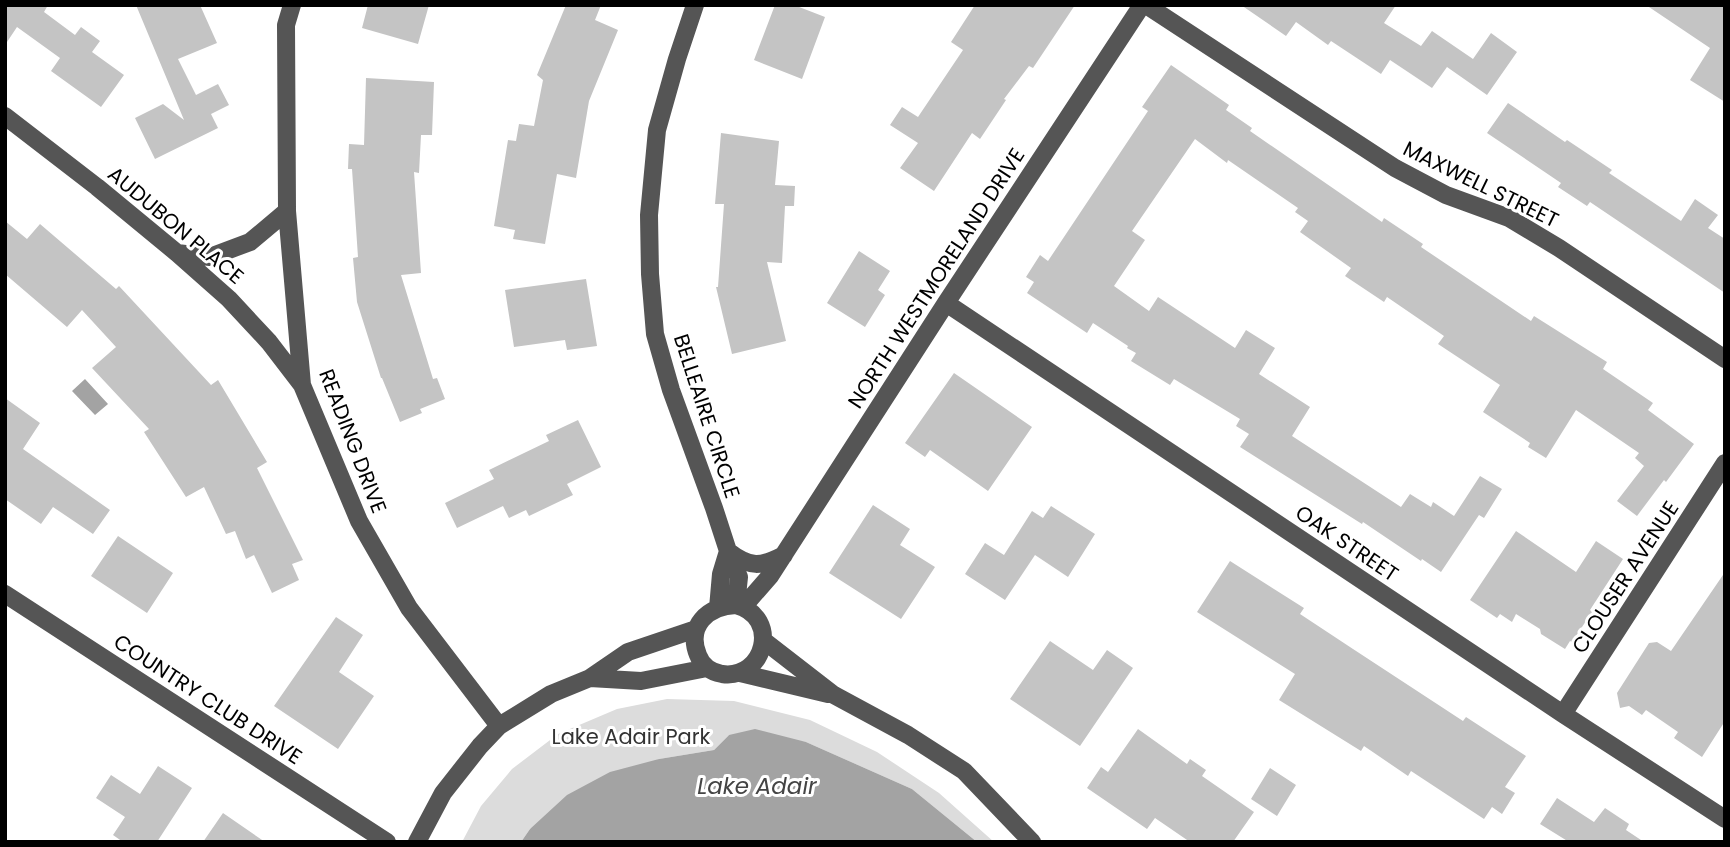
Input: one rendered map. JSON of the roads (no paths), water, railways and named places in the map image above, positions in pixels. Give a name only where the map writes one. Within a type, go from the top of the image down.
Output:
[{"type":"street","points":[[277,5],[286,25]]},
{"type":"street","name":"READING DRIVE","points":[[292,5],[286,25],[286,211],[302,385],[359,521],[409,608],[499,726]]},
{"type":"street","name":"BELLEAIRE CIRCLE","points":[[695,5],[657,130],[649,215],[650,274],[656,334],[671,390],[728,551]]},
{"type":"street","name":"NORTH WESTMORELAND DRIVE","points":[[758,620],[771,576],[784,555],[946,303],[1144,5]]},
{"type":"street","name":"MAXWELL STREET","points":[[1144,5],[1395,168],[1446,195],[1509,218],[1559,248],[1725,359]]},
{"type":"street","name":"AUDUBON PLACE","points":[[5,116],[97,187],[229,299],[269,342],[302,385]]},
{"type":"street","points":[[177,253],[210,257],[250,242],[286,211]]},
{"type":"street","name":"OAK STREET","points":[[946,303],[1725,820]]},
{"type":"street","name":"CLOUSER AVENUE","points":[[1563,714],[1725,463]]},
{"type":"street","points":[[732,607],[721,574],[728,551],[740,560],[755,565],[769,563],[784,555]]},
{"type":"street","name":"NORTH WESTMORELAND DRIVE","points":[[732,607],[771,576]]},
{"type":"street","name":"COUNTRY CLUB DRIVE","points":[[5,594],[387,842]]},
{"type":"street","points":[[732,607],[751,611],[758,620],[763,640],[760,654],[752,666],[740,673],[717,673],[707,668],[698,657],[696,629],[709,612],[732,607]]},
{"type":"street","points":[[417,842],[443,793],[499,726],[551,694],[590,678],[628,652],[696,629]]},
{"type":"street","points":[[763,640],[834,695],[908,735],[964,771],[1032,842]]},
{"type":"street","points":[[590,678],[641,681],[707,668]]},
{"type":"street","points":[[740,673],[834,695]]},
{"type":"water","points":[[85,379],[108,404],[95,415],[72,391]]},
{"type":"water","name":"Lake Adair","points":[[755,729],[806,742],[912,789],[977,842],[521,842],[530,829],[567,795],[610,772],[659,759],[714,750],[729,735]]},
{"type":"park label","name":"Lake Adair Park","points":[[631,736]]}]
